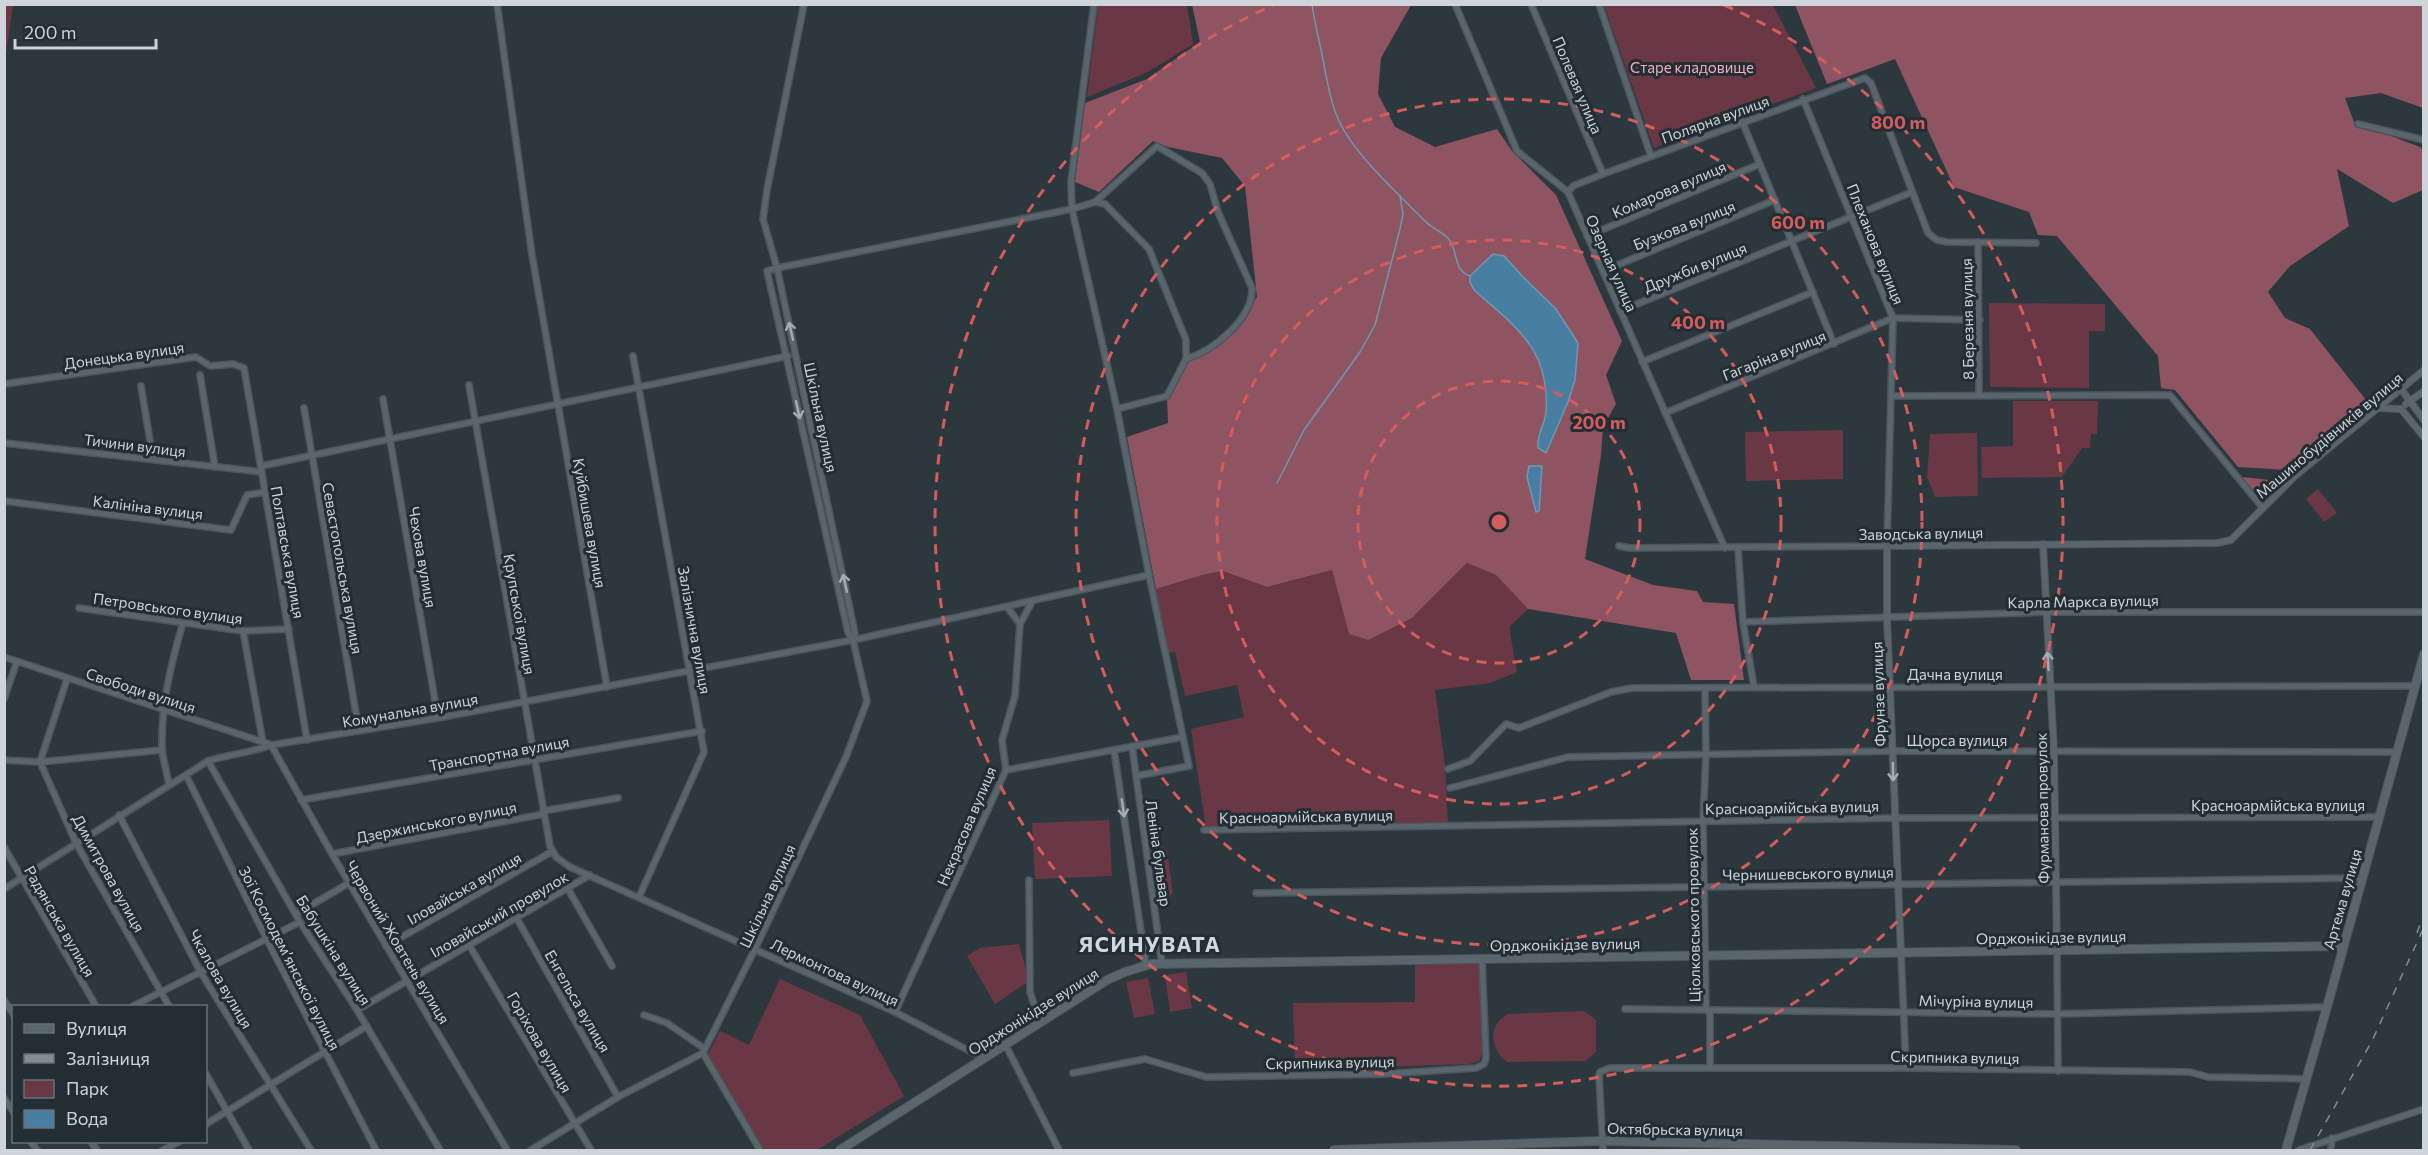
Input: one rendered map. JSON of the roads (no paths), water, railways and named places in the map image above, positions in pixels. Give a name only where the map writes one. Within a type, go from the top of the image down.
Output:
[{"type":"main road","name":"Артема вулиця","points":[[2286,1150],[2424,654]]},
{"type":"main road","name":"Орджонікідзе вулиця","points":[[840,1150],[1107,980],[1146,965],[1901,952],[2336,946],[2342,948]]},
{"type":"main road","name":"Октябрьска вулиця","points":[[1334,1150],[1602,1141],[2016,1150]]},
{"type":"street","name":"Куйбишева вулиця","points":[[497,4],[531,255],[607,687]]},
{"type":"street","name":"Шкільна вулиця","points":[[804,4],[763,219],[777,268],[796,354],[855,633],[853,640]]},
{"type":"street","points":[[1094,4],[1071,182],[1072,209],[1118,408],[1149,575],[1189,766],[1136,776]]},
{"type":"street","name":"Озерная улица","points":[[1455,4],[1517,152],[1568,192],[1725,548]]},
{"type":"street","name":"Полевая улица","points":[[1532,4],[1603,174]]},
{"type":"street","points":[[1599,4],[1651,156]]},
{"type":"street","name":"Полярна вулиця","points":[[1568,192],[1573,186],[1603,174],[1861,77],[1868,79],[1871,83],[1912,192]]},
{"type":"street","name":"Плеханова вулиця","points":[[1803,99],[1893,318],[1980,320]]},
{"type":"street","points":[[1742,122],[1834,344]]},
{"type":"street","points":[[2358,124],[2424,140]]},
{"type":"street","points":[[777,268],[1072,209],[1095,202],[1157,146],[1202,173],[1210,184],[1218,212],[1252,288],[1252,296],[1242,315],[1226,335],[1208,351],[1186,359]]},
{"type":"street","name":"Комарова вулиця","points":[[1587,236],[1760,164]]},
{"type":"street","points":[[1912,192],[1928,233],[1932,237],[1947,242],[2036,243]]},
{"type":"street","name":"Дружби вулиця","points":[[1620,311],[1912,192]]},
{"type":"street","name":"Бузкова вулиця","points":[[1602,271],[1775,200]]},
{"type":"street","points":[[1095,202],[1106,204],[1149,249],[1186,340],[1186,359],[1167,396],[1118,408]]},
{"type":"street","name":"8 Березня вулиця","points":[[1978,242],[1979,395]]},
{"type":"street","name":"Шкільна вулиця","points":[[704,1051],[846,757],[867,701],[853,640],[848,632],[767,271],[777,268]]},
{"type":"street","points":[[1642,362],[1813,292]]},
{"type":"street","name":"Гагаріна вулиця","points":[[1665,413],[1893,318]]},
{"type":"street","name":"Фрунзе вулиця","points":[[1893,318],[1886,519],[1887,618],[1906,1068]]},
{"type":"street","name":"Тичини вулиця","points":[[4,443],[215,467],[262,469],[390,439],[796,354]]},
{"type":"street","name":"Залізнична вулиця","points":[[633,356],[704,752],[639,897]]},
{"type":"street","name":"Донецька вулиця","points":[[4,384],[196,357],[210,366],[233,364],[244,368]]},
{"type":"street","name":"Полтавська вулиця","points":[[244,368],[307,740]]},
{"type":"street","name":"Машинобудівників вулиця","points":[[2224,542],[2240,533],[2262,507],[2310,463],[2424,370]]},
{"type":"street","points":[[200,375],[215,467]]},
{"type":"street","name":"Крупської вулиця","points":[[469,385],[523,702],[551,849]]},
{"type":"street","points":[[141,386],[153,459]]},
{"type":"street","points":[[2401,389],[2424,420]]},
{"type":"street","name":"Машинобудівників вулиця","points":[[2401,409],[2424,391]]},
{"type":"street","points":[[1891,396],[2170,395],[2262,507]]},
{"type":"street","name":"Чехова вулиця","points":[[383,399],[438,718]]},
{"type":"street","name":"Севастопольська вулиця","points":[[304,408],[359,731]]},
{"type":"street","points":[[2377,408],[2401,409],[2424,437]]},
{"type":"street","name":"Калініна вулиця","points":[[4,501],[231,530],[247,495],[265,492]]},
{"type":"street","name":"Заводська вулиця","points":[[1619,546],[1737,548],[2224,542]]},
{"type":"street","name":"Фурманова провулок","points":[[2043,544],[2056,817],[2058,1071]]},
{"type":"street","points":[[1737,548],[1743,622],[1754,687]]},
{"type":"street","name":"Комунальна вулиця","points":[[4,889],[208,761],[228,754],[255,752],[271,745],[438,718],[853,640],[1149,575]]},
{"type":"street","points":[[1007,607],[1020,624],[1032,602]]},
{"type":"street","name":"Петровського вулиця","points":[[80,608],[243,632],[289,629]]},
{"type":"street","name":"Карла Маркса вулиця","points":[[1743,622],[2046,612],[2424,612]]},
{"type":"street","points":[[169,785],[162,750],[164,709],[172,657],[183,623]]},
{"type":"street","name":"Некрасова вулиця","points":[[895,1012],[1006,770],[1002,740],[1015,696],[1020,624]]},
{"type":"street","points":[[243,632],[263,743]]},
{"type":"street","name":"Свободи вулиця","points":[[4,657],[271,745]]},
{"type":"street","points":[[4,699],[17,661]]},
{"type":"street","points":[[40,762],[67,679]]},
{"type":"street","name":"Дачна вулиця","points":[[1448,769],[1470,761],[1506,724],[1519,728],[1621,689],[1891,686],[2415,686]]},
{"type":"street","name":"Ціолковського провулок","points":[[1705,688],[1706,754],[1703,821],[1706,1009],[1710,1014],[1710,1068]]},
{"type":"street","name":"Транспортна вулиця","points":[[302,800],[702,731]]},
{"type":"street","points":[[1006,770],[1183,737]]},
{"type":"street","name":"Червоний Жовтень вулиця","points":[[271,745],[332,854],[507,1150]]},
{"type":"street","name":"Леніна бульвар","points":[[1132,746],[1162,964]]},
{"type":"street","points":[[4,760],[40,762],[162,750]]},
{"type":"street","name":"Леніна бульвар","points":[[1114,750],[1146,965]]},
{"type":"street","name":"Щорса вулиця","points":[[1449,788],[1568,757],[1893,751],[2397,752]]},
{"type":"street","name":"Бабушкіна вулиця","points":[[208,761],[300,922],[367,1026],[440,1150]]},
{"type":"street","name":"Димитрова вулиця","points":[[40,762],[76,843],[168,1005]]},
{"type":"street","name":"Зої Космодем’янської вулиця","points":[[186,775],[267,940],[376,1150]]},
{"type":"street","name":"Дзержинського вулиця","points":[[332,854],[618,798]]},
{"type":"street","name":"Чкалова вулиця","points":[[119,815],[201,973],[311,1150]]},
{"type":"street","name":"Красноармійська вулиця","points":[[1204,830],[1894,818],[2380,817]]},
{"type":"street","name":"Радянська вулиця","points":[[4,847],[95,1005]]},
{"type":"street","name":"Лермонтова вулиця","points":[[551,849],[556,857],[570,867],[895,1012],[983,1058]]},
{"type":"street","name":"Іловайська вулиця","points":[[386,946],[551,849]]},
{"type":"street","name":"Іловайський провулок","points":[[357,1010],[590,874]]},
{"type":"street","name":"Чернишевського вулиця","points":[[1256,893],[2361,878]]},
{"type":"street","points":[[1029,880],[1030,992],[1034,1004],[1044,1019]]},
{"type":"street","points":[[296,914],[349,883]]},
{"type":"street","points":[[567,887],[612,966]]},
{"type":"street","name":"Енгельса вулиця","points":[[516,917],[618,1097]]},
{"type":"street","points":[[135,1005],[300,922]]},
{"type":"street","name":"Горіхова вулиця","points":[[469,945],[591,1150]]},
{"type":"street","name":"Скрипника вулиця","points":[[1073,1073],[1145,1059],[1206,1077],[1383,1074],[1476,1068],[1484,1064],[1486,1058],[1482,959]]},
{"type":"street","name":"Мічуріна вулиця","points":[[1625,1009],[2057,1014],[2327,1007]]},
{"type":"street","points":[[644,1015],[666,1023],[704,1051],[760,1150]]},
{"type":"street","points":[[207,1123],[367,1026]]},
{"type":"street","points":[[1005,1044],[1059,1150]]},
{"type":"street","points":[[531,1150],[618,1097],[704,1051]]},
{"type":"street","name":"Скрипника вулиця","points":[[1602,1141],[1599,1076],[1610,1068],[1906,1068],[2190,1072],[2208,1077],[2307,1079]]},
{"type":"street","points":[[207,1076],[249,1150]]},
{"type":"street","points":[[2299,1150],[2424,1109]]},
{"type":"street","points":[[2331,1150],[2332,1138]]},
{"type":"street","points":[[1602,1141],[1603,1150]]},
{"type":"water","points":[[1493,254],[1504,256],[1556,309],[1578,343],[1575,380],[1546,453],[1538,448],[1538,439],[1546,412],[1546,390],[1536,355],[1516,328],[1474,290],[1470,282],[1470,276]]},
{"type":"water","points":[[1529,466],[1542,466],[1539,511],[1536,512],[1527,477]]},
{"type":"waterway","points":[[1312,4],[1330,95],[1346,134],[1366,161],[1391,187],[1429,224],[1448,238],[1454,248],[1458,265],[1464,273],[1470,276]]},
{"type":"waterway","points":[[1277,483],[1304,430],[1360,352],[1375,325],[1403,214],[1400,196]]},
{"type":"railway","points":[[2417,933],[2424,913]]},
{"type":"railway","points":[[2310,1150],[2372,1041],[2424,927]]},
{"type":"district","name":"ЯСИНУВАТА","points":[[1150,943]]},
{"type":"park label","name":"Старе кладовище","points":[[1692,67]]}]
